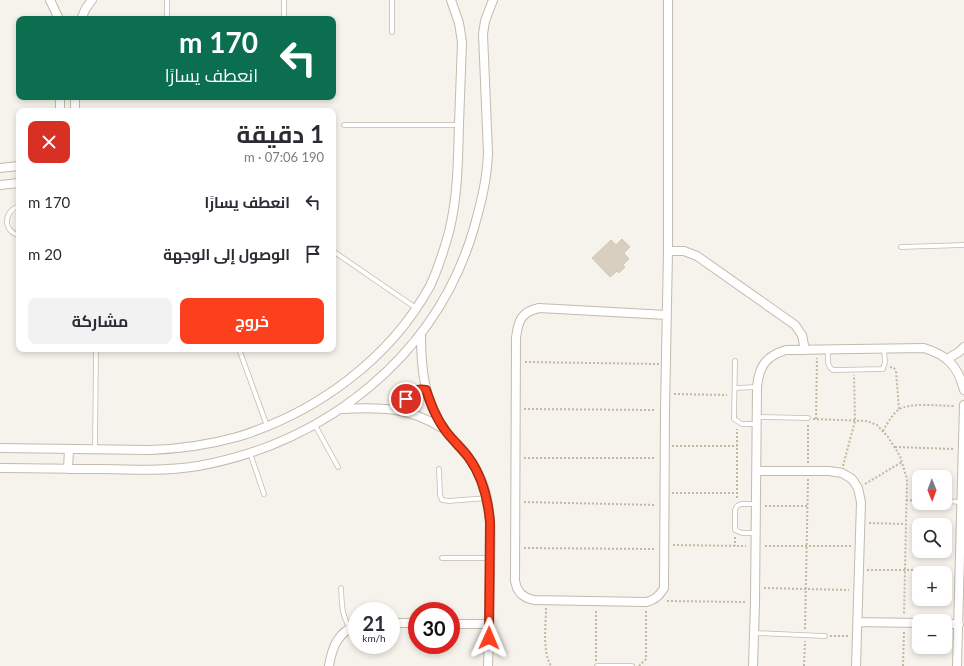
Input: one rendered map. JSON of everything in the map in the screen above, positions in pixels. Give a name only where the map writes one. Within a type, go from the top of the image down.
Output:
[{"type":"street","points":[[50,0],[58,16]]},
{"type":"street","points":[[82,16],[92,0]]},
{"type":"street","points":[[0,448],[150,450],[194,446],[238,436],[267,426],[313,403],[347,380],[374,357],[394,337],[416,308],[430,285],[449,231],[458,174],[462,42],[459,23],[451,0]]},
{"type":"street","points":[[0,468],[151,470],[174,469],[221,461],[250,453],[284,440],[315,425],[342,409],[393,366],[421,335],[436,314],[456,277],[471,240],[485,188],[488,153],[483,34],[485,22],[493,0]]},
{"type":"street","points":[[667,315],[539,308],[529,311],[517,326],[515,409],[515,581],[521,594],[527,598],[546,601],[650,601],[660,595],[664,588],[665,394],[666,364],[667,315],[668,251],[668,0]]},
{"type":"street","points":[[0,168],[16,166]]},
{"type":"street","points":[[0,185],[16,183]]},
{"type":"street","points":[[668,251],[684,251],[697,256],[795,325],[802,335],[804,350]]},
{"type":"street","points":[[421,335],[422,372],[426,390],[437,417],[445,430],[469,458],[477,472],[487,498],[490,522],[488,666]]},
{"type":"street","points":[[947,359],[959,352],[964,347]]},
{"type":"street","points":[[753,666],[756,588],[758,377],[762,367],[768,359],[776,353],[786,350],[924,348],[936,352],[947,359],[956,368],[964,390]]},
{"type":"street","points":[[408,412],[405,403],[409,395],[417,390],[426,390]]},
{"type":"street","points":[[957,666],[964,405]]},
{"type":"street","points":[[342,409],[375,407],[408,412],[445,430]]},
{"type":"street","points":[[68,469],[69,450]]},
{"type":"street","points":[[757,471],[842,472],[852,480],[858,488],[861,502],[856,666]]},
{"type":"street","points":[[858,622],[912,623]]},
{"type":"street","points":[[460,624],[489,624]]},
{"type":"street","points":[[952,624],[958,624]]},
{"type":"street","points":[[329,666],[330,656],[335,642],[348,630]]},
{"type":"lane","points":[[167,0],[167,16]]},
{"type":"lane","points":[[284,0],[284,16]]},
{"type":"lane","points":[[392,0],[392,32]]},
{"type":"lane","points":[[344,125],[459,125]]},
{"type":"lane","points":[[16,207],[10,210],[7,217],[9,229],[16,234]]},
{"type":"lane","points":[[900,247],[964,245]]},
{"type":"lane","points":[[336,254],[416,308]]},
{"type":"lane","points":[[828,349],[830,368],[833,370],[854,370],[883,369],[884,348]]},
{"type":"lane","points":[[95,450],[96,352]]},
{"type":"lane","points":[[240,352],[267,426]]},
{"type":"lane","points":[[735,361],[734,420],[737,422],[808,418]]},
{"type":"lane","points":[[735,388],[758,387]]},
{"type":"lane","points":[[315,425],[338,467]]},
{"type":"lane","points":[[250,453],[264,494]]},
{"type":"lane","points":[[439,469],[440,495],[442,500],[448,501],[487,498]]},
{"type":"lane","points":[[952,501],[962,502]]},
{"type":"lane","points":[[756,532],[742,533],[735,530],[735,510],[736,506],[741,504],[757,505]]},
{"type":"lane","points":[[442,558],[490,558]]},
{"type":"lane","points":[[341,588],[343,613],[345,621],[348,623]]},
{"type":"lane","points":[[755,633],[825,636]]},
{"type":"lane","points":[[596,666],[632,666]]},
{"type":"path","points":[[816,350],[816,419]]},
{"type":"path","points":[[516,362],[666,364]]},
{"type":"path","points":[[884,366],[892,367],[896,371],[899,409]]},
{"type":"path","points":[[842,472],[855,421],[854,370]]},
{"type":"path","points":[[665,394],[734,395]]},
{"type":"path","points":[[883,431],[889,420],[899,409],[911,406],[964,405]]},
{"type":"path","points":[[515,409],[665,410]]},
{"type":"path","points":[[804,666],[808,506],[808,418],[867,421],[877,425],[895,447],[902,462],[907,479],[903,666]]},
{"type":"path","points":[[736,506],[737,422]]},
{"type":"path","points":[[665,446],[737,446]]},
{"type":"path","points":[[895,447],[963,449]]},
{"type":"path","points":[[515,458],[665,458]]},
{"type":"path","points":[[858,488],[902,462]]},
{"type":"path","points":[[665,493],[737,494]]},
{"type":"path","points":[[906,500],[912,500]]},
{"type":"path","points":[[515,502],[665,505]]},
{"type":"path","points":[[757,505],[808,506]]},
{"type":"path","points":[[860,523],[906,524]]},
{"type":"path","points":[[515,548],[664,549]]},
{"type":"path","points":[[859,570],[960,570]]},
{"type":"path","points":[[756,588],[858,590]]},
{"type":"path","points":[[546,601],[546,648],[547,660],[551,666]]},
{"type":"path","points":[[640,666],[646,659],[650,601],[755,603]]},
{"type":"path","points":[[596,602],[596,666]]},
{"type":"path","points":[[825,636],[857,636]]},
{"type":"building","points":[[622,239],[630,247],[624,253],[629,259],[623,265],[625,267],[619,273],[617,271],[610,277],[592,258],[611,240],[616,245]]},
{"type":"route","points":[[406,399],[412,392],[421,389],[426,390],[437,417],[445,430],[469,458],[484,487],[489,508],[490,522],[489,638]]}]
